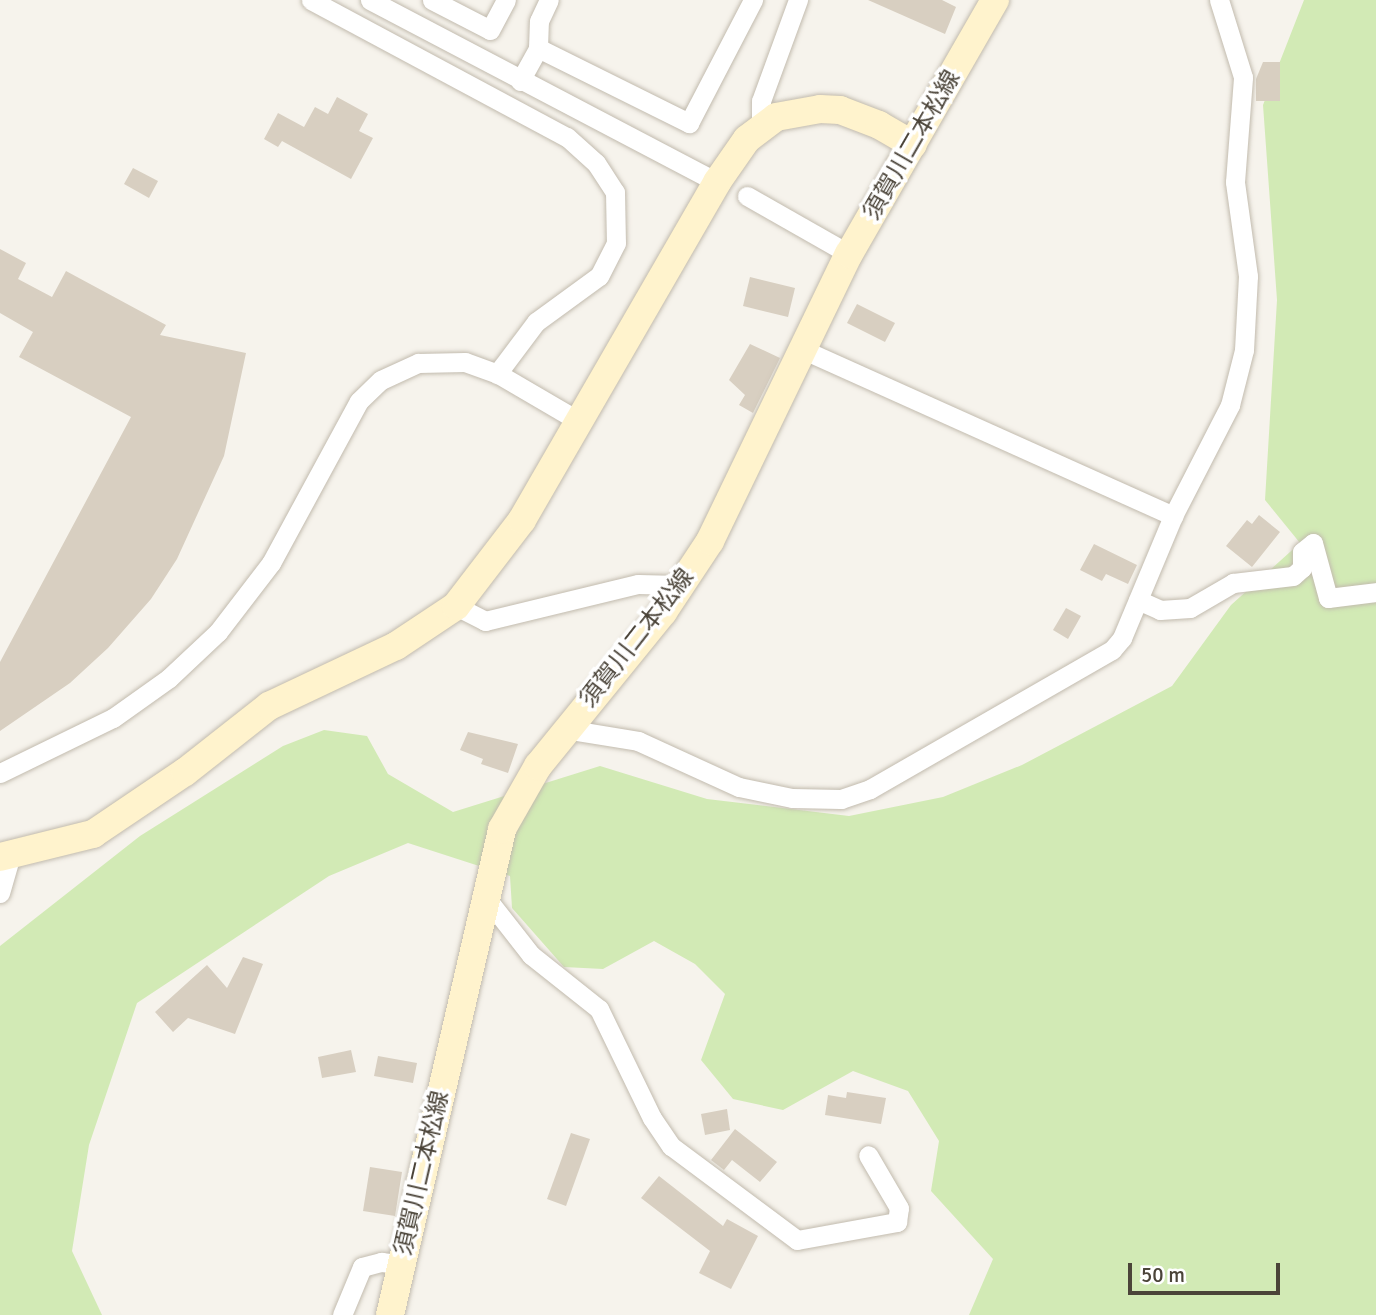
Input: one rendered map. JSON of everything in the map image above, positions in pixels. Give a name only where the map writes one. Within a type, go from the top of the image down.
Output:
[{"type":"main road","name":"須賀川二本松線","points":[[390,1315],[484,895],[502,830],[565,729],[663,612],[710,541],[849,254],[995,0]]},
{"type":"main road","points":[[5,857],[93,834],[184,772],[269,705],[396,646],[456,606],[522,520],[577,420],[717,182],[747,139],[761,128],[788,112],[840,110],[913,145]]},
{"type":"street","points":[[311,0],[567,137],[596,163],[614,192],[616,243],[599,276],[536,322],[497,374]]},
{"type":"street","points":[[370,0],[717,182]]},
{"type":"street","points":[[432,0],[490,30],[506,0]]},
{"type":"street","points":[[520,81],[538,48],[539,21],[549,0]]},
{"type":"street","points":[[538,48],[689,123],[752,0]]},
{"type":"street","points":[[761,128],[761,101],[798,0]]},
{"type":"street","points":[[565,729],[638,741],[739,787],[792,798],[857,796],[1101,657],[1122,638],[1174,516],[1230,405],[1244,350],[1248,276],[1236,182],[1244,77],[1219,0]]},
{"type":"street","points":[[747,196],[849,254]]},
{"type":"street","points":[[804,350],[1174,516]]},
{"type":"street","points":[[0,773],[113,718],[169,678],[218,632],[271,563],[359,401],[381,380],[407,366],[433,360],[464,362],[497,374],[577,420]]},
{"type":"street","points":[[1138,600],[1160,610],[1191,608],[1233,583],[1293,576],[1303,568],[1302,552],[1313,543],[1328,598],[1376,592]]},
{"type":"street","points":[[456,606],[485,621],[638,584],[680,584]]},
{"type":"street","points":[[0,893],[5,857]]},
{"type":"street","points":[[484,895],[531,955],[599,1009],[652,1118],[671,1146],[797,1240],[897,1222],[899,1208],[868,1155]]},
{"type":"street","points":[[342,1315],[362,1267],[381,1262],[401,1264]]},
{"type":"green space","points":[[1304,0],[1376,0],[1376,1315],[969,1315],[993,1259],[931,1191],[939,1141],[908,1091],[853,1071],[783,1110],[733,1099],[701,1060],[725,994],[695,964],[654,941],[603,969],[564,967],[512,908],[510,876],[408,843],[329,876],[137,1003],[89,1145],[72,1251],[102,1315],[0,1315],[0,946],[140,836],[283,746],[324,730],[367,736],[388,774],[453,812],[600,766],[707,799],[849,816],[943,797],[1022,765],[1172,686],[1231,605],[1300,543],[1265,500],[1277,300],[1263,105]]},
{"type":"building","points":[[868,0],[942,0],[956,7],[945,34]]},
{"type":"building","points":[[1263,62],[1280,62],[1280,101],[1256,101],[1256,79]]},
{"type":"building","points":[[337,97],[368,114],[359,131],[373,138],[351,179],[282,141],[278,147],[264,139],[278,113],[304,127],[315,107],[328,114]]},
{"type":"building","points":[[133,168],[158,181],[149,198],[124,184]]},
{"type":"building","points":[[0,249],[26,263],[18,279],[52,297],[66,271],[166,325],[160,335],[246,353],[224,456],[177,559],[151,599],[108,648],[70,683],[0,731],[0,662],[131,417],[19,357],[33,332],[0,313]]},
{"type":"building","points":[[750,277],[795,288],[788,317],[743,306]]},
{"type":"building","points":[[857,304],[895,323],[885,342],[847,323]]},
{"type":"building","points":[[750,344],[780,358],[753,413],[739,405],[745,395],[729,380]]},
{"type":"building","points":[[1259,515],[1280,532],[1252,567],[1226,546],[1247,520],[1252,524]]},
{"type":"building","points":[[1094,544],[1137,565],[1128,584],[1106,574],[1102,581],[1080,570]]},
{"type":"building","points":[[1066,608],[1081,616],[1068,639],[1053,630]]},
{"type":"building","points":[[468,732],[518,744],[508,773],[481,764],[483,759],[460,750]]},
{"type":"building","points":[[243,957],[263,964],[235,1034],[188,1018],[173,1032],[155,1012],[207,965],[227,988]]},
{"type":"building","points":[[351,1050],[356,1072],[322,1078],[318,1057]]},
{"type":"building","points":[[378,1056],[417,1063],[413,1083],[374,1076]]},
{"type":"building","points":[[847,1092],[886,1098],[881,1124],[825,1115],[828,1095],[846,1098]]},
{"type":"building","points":[[727,1109],[730,1130],[705,1135],[701,1114]]},
{"type":"building","points":[[735,1129],[777,1162],[760,1182],[732,1160],[724,1170],[711,1160]]},
{"type":"building","points":[[571,1133],[590,1139],[566,1206],[547,1199]]},
{"type":"building","points":[[370,1167],[402,1172],[395,1216],[363,1211]]},
{"type":"building","points":[[659,1176],[723,1226],[727,1219],[758,1236],[731,1289],[699,1273],[710,1251],[641,1198]]}]
